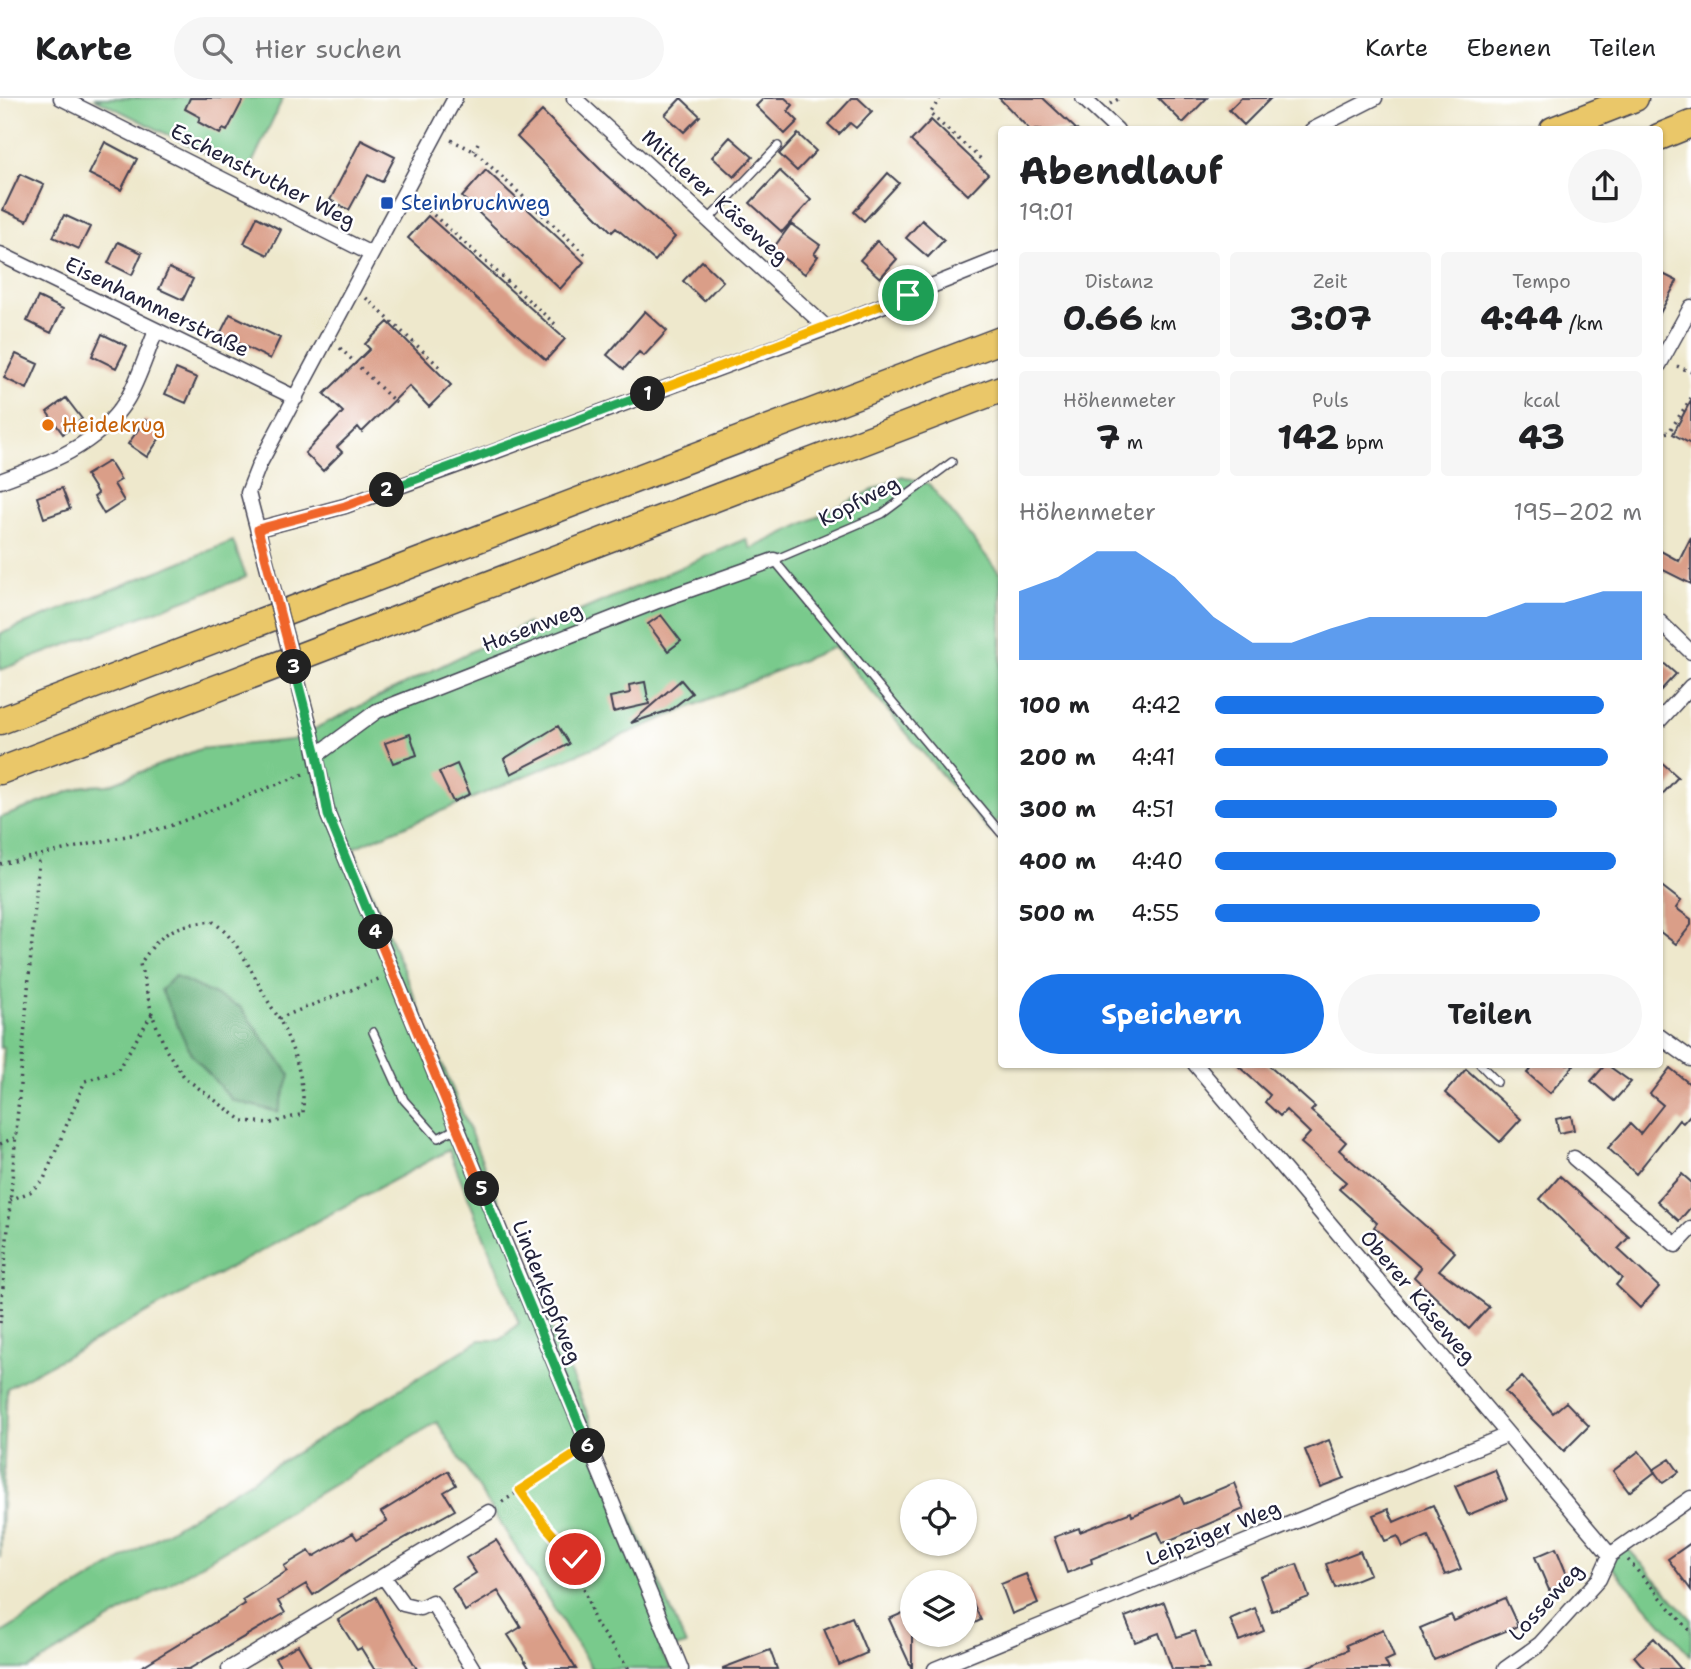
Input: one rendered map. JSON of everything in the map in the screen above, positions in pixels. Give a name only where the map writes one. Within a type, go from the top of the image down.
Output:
[{"type":"highway","points":[[1563,126],[1635,98]]},
{"type":"highway","points":[[1663,135],[1691,124]]},
{"type":"highway","points":[[0,721],[998,341]]},
{"type":"highway","points":[[0,771],[998,390]]},
{"type":"street","name":"Eschenstruther Weg","points":[[61,98],[371,254]]},
{"type":"street","points":[[455,98],[259,465],[248,493],[258,529],[345,506],[827,328],[998,259]]},
{"type":"street","name":"Mittlerer Käseweg","points":[[574,98],[827,328]]},
{"type":"street","points":[[1083,98],[1113,126]]},
{"type":"street","points":[[1320,126],[1375,98]]},
{"type":"street","name":"Eisenhammerstraße","points":[[0,254],[296,398]]},
{"type":"street","points":[[1663,358],[1691,307]]},
{"type":"street","points":[[0,481],[62,458],[96,433],[125,401],[156,331]]},
{"type":"street","name":"Lindenkopfweg","points":[[258,529],[311,731],[328,815],[681,1669]]},
{"type":"street","name":"Hasenweg","points":[[318,761],[377,710],[655,602],[774,561]]},
{"type":"street","points":[[1663,625],[1691,652]]},
{"type":"street","points":[[1663,717],[1691,686]]},
{"type":"street","points":[[1663,1039],[1691,1059]]},
{"type":"street","name":"Oberer Käseweg","points":[[1198,1068],[1507,1435],[1615,1551]]},
{"type":"street","points":[[1574,1157],[1676,1245],[1691,1229]]},
{"type":"street","name":"Leipziger Weg","points":[[935,1669],[1507,1435]]},
{"type":"street","points":[[1615,1551],[1691,1498]]},
{"type":"street","points":[[229,1669],[489,1512]]},
{"type":"street","name":"Losseweg","points":[[1505,1669],[1541,1644],[1599,1579],[1615,1551]]},
{"type":"street","points":[[383,1576],[399,1599],[408,1606],[419,1608],[432,1602],[473,1669]]},
{"type":"lane","points":[[708,220],[779,146]]},
{"type":"lane","name":"Kopfweg","points":[[774,561],[881,514],[952,462]]},
{"type":"lane","points":[[774,561],[998,829]]},
{"type":"lane","points":[[373,1032],[404,1100],[438,1138],[457,1128]]},
{"type":"lane","points":[[1484,1068],[1497,1082]]},
{"type":"path","points":[[940,98],[930,114],[982,160]]},
{"type":"path","points":[[436,133],[474,151],[587,256]]},
{"type":"path","points":[[474,151],[479,141]]},
{"type":"path","points":[[404,193],[415,198],[555,324]]},
{"type":"path","points":[[352,289],[375,303],[441,368]]},
{"type":"path","points":[[326,340],[337,345],[396,404]]},
{"type":"path","points":[[1663,433],[1669,432],[1691,398]]},
{"type":"path","points":[[0,864],[39,858],[167,827],[318,761]]},
{"type":"path","points":[[0,1323],[39,858]]},
{"type":"path","points":[[212,921],[232,940],[262,996],[279,1018],[299,1061],[304,1090],[303,1114],[271,1123],[243,1121],[185,1078],[166,1050],[152,1014],[140,964],[158,938],[188,924],[212,921]]},
{"type":"path","points":[[279,1018],[393,973]]},
{"type":"path","points":[[10,1200],[30,1192],[44,1180],[85,1081],[117,1071],[152,1014]]},
{"type":"path","points":[[0,1144],[15,1138]]},
{"type":"path","points":[[489,1512],[589,1448]]},
{"type":"path","points":[[520,1490],[580,1567],[595,1623],[629,1669]]},
{"type":"path","points":[[1615,1551],[1691,1632]]},
{"type":"green space","points":[[94,98],[283,98],[247,174]]},
{"type":"green space","points":[[902,476],[929,484],[998,571],[998,820],[990,832],[834,647],[353,848],[561,1352],[686,1645],[660,1652],[672,1669],[592,1669],[437,1422],[28,1669],[0,1669],[0,1634],[480,1340],[500,1340],[519,1323],[449,1150],[7,1388],[0,1558],[0,1106],[4,1047],[0,1048],[0,818],[84,786],[108,785],[200,749],[302,737],[528,623],[532,632],[746,539],[751,549]],"holes":[[[240,1007],[290,1075],[278,1112],[232,1100]]]},
{"type":"green space","points":[[233,541],[246,577],[0,670],[0,634]]},
{"type":"green space","points":[[175,976],[240,1007],[290,1075],[278,1112],[232,1100],[191,1054],[161,990]]},
{"type":"green space","points":[[1623,1543],[1691,1619],[1691,1656],[1608,1563]]},
{"type":"building","points":[[190,98],[244,98],[227,131],[223,129],[220,134],[198,122],[200,117],[185,109]]},
{"type":"building","points":[[681,98],[700,116],[684,132],[665,115]]},
{"type":"building","points":[[764,98],[785,98],[793,105],[788,111],[798,121],[785,134],[756,106]]},
{"type":"building","points":[[852,98],[858,98],[872,111],[856,128],[850,123],[839,134],[828,124]]},
{"type":"building","points":[[999,98],[1043,98],[1073,126],[1026,126]]},
{"type":"building","points":[[1158,98],[1207,98],[1183,123]]},
{"type":"building","points":[[1241,98],[1271,98],[1244,125],[1229,110]]},
{"type":"building","points":[[542,111],[605,174],[675,237],[655,261],[616,228],[612,232],[517,137]]},
{"type":"building","points":[[931,120],[988,174],[968,195],[911,141]]},
{"type":"building","points":[[798,134],[816,151],[797,171],[779,154]]},
{"type":"building","points":[[730,137],[753,157],[734,177],[712,157]]},
{"type":"building","points":[[361,140],[395,157],[382,182],[368,175],[349,210],[330,200]]},
{"type":"building","points":[[105,142],[137,159],[121,190],[89,174]]},
{"type":"building","points":[[486,170],[584,262],[560,289],[462,197]]},
{"type":"building","points":[[780,171],[811,200],[782,232],[750,203]]},
{"type":"building","points":[[888,173],[899,183],[864,221],[854,212]]},
{"type":"building","points":[[20,174],[44,185],[27,221],[3,210]]},
{"type":"building","points":[[64,215],[90,227],[79,249],[53,237]]},
{"type":"building","points":[[428,216],[565,339],[546,360],[408,238]]},
{"type":"building","points":[[257,217],[281,230],[268,255],[244,243]]},
{"type":"building","points":[[922,220],[944,240],[928,257],[906,238]]},
{"type":"building","points":[[791,224],[820,245],[814,254],[818,256],[805,274],[772,250]]},
{"type":"building","points":[[877,241],[897,259],[880,278],[860,260]]},
{"type":"building","points":[[118,242],[142,253],[132,275],[108,263]]},
{"type":"building","points":[[702,261],[723,281],[704,301],[683,281]]},
{"type":"building","points":[[169,268],[193,279],[183,300],[159,289]]},
{"type":"building","points":[[1663,274],[1677,281],[1663,307]]},
{"type":"building","points":[[38,297],[63,309],[51,333],[27,321]]},
{"type":"building","points":[[645,311],[667,331],[644,356],[639,352],[624,369],[607,355]]},
{"type":"building","points":[[230,314],[280,338],[270,359],[220,334]]},
{"type":"building","points":[[388,322],[451,385],[429,407],[409,386],[362,432],[358,427],[337,447],[342,452],[323,471],[305,453],[343,412],[324,394],[370,349],[365,344]]},
{"type":"building","points":[[102,334],[127,346],[116,368],[92,356]]},
{"type":"building","points":[[16,354],[38,364],[27,389],[4,378]]},
{"type":"building","points":[[176,369],[197,378],[186,403],[165,394]]},
{"type":"building","points":[[66,398],[82,419],[63,434],[47,412]]},
{"type":"building","points":[[1691,400],[1691,444],[1673,434]]},
{"type":"building","points":[[145,420],[163,433],[147,457],[128,444]]},
{"type":"building","points":[[109,461],[121,480],[114,484],[124,501],[104,514],[94,497],[98,494],[86,475]]},
{"type":"building","points":[[62,488],[70,509],[44,518],[37,497]]},
{"type":"building","points":[[1691,537],[1691,584],[1663,570],[1663,552],[1679,561]]},
{"type":"building","points":[[661,615],[681,641],[668,651],[648,624]]},
{"type":"building","points":[[1663,663],[1676,674],[1663,688]]},
{"type":"building","points":[[681,680],[692,693],[670,710],[631,723]]},
{"type":"building","points":[[645,682],[649,704],[613,712],[610,697],[630,693],[629,685]]},
{"type":"building","points":[[558,726],[569,744],[511,774],[504,759]]},
{"type":"building","points":[[410,734],[417,755],[393,763],[385,743]]},
{"type":"building","points":[[457,764],[470,794],[453,802],[439,772]]},
{"type":"building","points":[[1663,764],[1678,777],[1663,794]]},
{"type":"building","points":[[1663,887],[1681,901],[1676,908],[1691,919],[1691,925],[1676,944],[1663,934]]},
{"type":"building","points":[[1240,1068],[1271,1068],[1315,1107],[1311,1111],[1346,1142],[1339,1150],[1455,1252],[1439,1270],[1489,1307],[1469,1329],[1414,1277],[1421,1268],[1374,1227],[1377,1223],[1339,1189],[1346,1182],[1301,1143],[1310,1133],[1286,1110],[1280,1116],[1265,1102],[1270,1095]]},
{"type":"building","points":[[1531,1068],[1572,1068],[1550,1093],[1527,1073]]},
{"type":"building","points":[[1602,1068],[1612,1068],[1631,1082],[1614,1101],[1591,1081]]},
{"type":"building","points":[[1670,1068],[1691,1085],[1691,1114],[1683,1123],[1679,1120],[1636,1174],[1608,1148],[1630,1124],[1640,1134],[1663,1105],[1650,1094]]},
{"type":"building","points":[[1466,1069],[1521,1119],[1500,1142],[1445,1093]]},
{"type":"building","points":[[1571,1116],[1574,1130],[1559,1133],[1556,1119]]},
{"type":"building","points":[[1682,1174],[1691,1182],[1691,1207],[1679,1221],[1657,1201]]},
{"type":"building","points":[[1560,1176],[1629,1237],[1618,1249],[1659,1287],[1640,1308],[1616,1285],[1622,1278],[1540,1199]]},
{"type":"building","points":[[1522,1377],[1553,1413],[1566,1402],[1589,1426],[1564,1451],[1505,1392]]},
{"type":"building","points":[[1329,1440],[1344,1478],[1320,1487],[1305,1450]]},
{"type":"building","points":[[1639,1451],[1655,1472],[1629,1492],[1613,1471]]},
{"type":"building","points":[[1670,1459],[1679,1472],[1663,1483],[1653,1470]]},
{"type":"building","points":[[1495,1470],[1507,1499],[1468,1515],[1455,1486]]},
{"type":"building","points":[[448,1471],[456,1485],[444,1492],[455,1510],[369,1558],[313,1595],[306,1584],[278,1601],[285,1613],[189,1669],[138,1669],[245,1604],[242,1600],[287,1571],[284,1566],[309,1551],[313,1557],[353,1533],[357,1539],[387,1521],[381,1512]]},
{"type":"building","points":[[1234,1483],[1244,1509],[1163,1543],[1158,1532],[1091,1559],[1092,1563],[1067,1573],[1054,1537],[1079,1528],[1080,1532],[1131,1512],[1132,1516],[1180,1495],[1184,1504]]},
{"type":"building","points":[[1433,1505],[1461,1569],[1445,1575],[1428,1536],[1403,1547],[1398,1536],[1385,1541],[1373,1515],[1388,1509],[1394,1522]]},
{"type":"building","points":[[496,1540],[576,1669],[530,1669],[508,1635],[521,1627],[498,1591],[465,1611],[452,1588],[476,1573],[466,1558]]},
{"type":"building","points":[[1691,1543],[1691,1590],[1668,1559]]},
{"type":"building","points":[[1556,1548],[1570,1582],[1549,1590],[1535,1557]]},
{"type":"building","points":[[1360,1551],[1370,1574],[1335,1588],[1326,1564]]},
{"type":"building","points":[[1297,1564],[1309,1597],[1272,1611],[1260,1577]]},
{"type":"building","points":[[1026,1574],[1038,1603],[1012,1614],[1001,1584]]},
{"type":"building","points":[[376,1597],[417,1669],[374,1669],[361,1648],[357,1650],[338,1620]]},
{"type":"building","points":[[1505,1598],[1518,1626],[1434,1660],[1420,1628],[1451,1615],[1454,1621]]},
{"type":"building","points":[[1164,1602],[1177,1637],[1195,1631],[1209,1669],[1172,1669],[1159,1633],[1135,1642],[1125,1617]]},
{"type":"building","points":[[1255,1608],[1264,1631],[1239,1641],[1230,1619]]},
{"type":"building","points":[[900,1614],[900,1643],[889,1619]]},
{"type":"building","points":[[852,1617],[867,1653],[839,1665],[824,1629]]},
{"type":"building","points":[[1383,1629],[1394,1657],[1385,1661],[1389,1669],[1302,1669],[1348,1650],[1346,1645]]},
{"type":"building","points":[[1654,1638],[1681,1669],[1645,1669],[1634,1656]]},
{"type":"building","points":[[298,1645],[312,1669],[282,1669],[275,1658]]},
{"type":"building","points":[[902,1647],[912,1647],[912,1669]]},
{"type":"building","points":[[770,1650],[777,1669],[723,1669],[723,1668]]},
{"type":"place","name":"Steinbruchweg","points":[[387,203]]},
{"type":"place","name":"Heidekrug","points":[[48,425]]},
{"type":"route","points":[[575,1559],[531,1508],[520,1490],[589,1448],[328,815],[311,731],[258,529],[345,506],[827,328],[908,295]]}]
